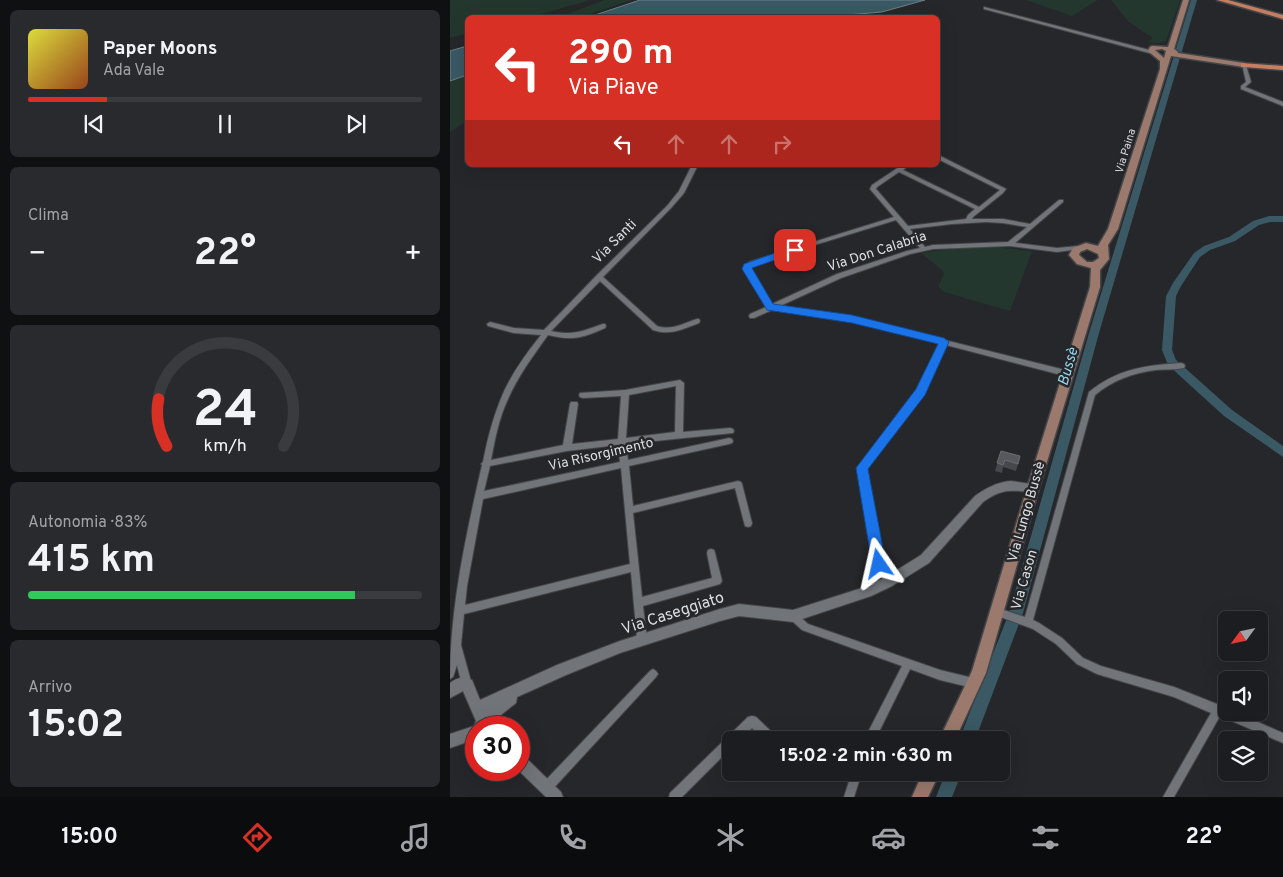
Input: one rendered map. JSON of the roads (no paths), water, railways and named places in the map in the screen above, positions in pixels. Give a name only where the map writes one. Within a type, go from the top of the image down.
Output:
[{"type":"main road","name":"Via Paina","points":[[1099,264],[1104,260],[1102,247],[1113,230],[1186,0]]},
{"type":"main road","points":[[1220,0],[1283,17]]},
{"type":"main road","points":[[1154,52],[1160,46],[1169,43],[1175,34]]},
{"type":"main road","points":[[1160,46],[1170,52]]},
{"type":"main road","points":[[1154,52],[1170,52],[1244,65],[1283,68]]},
{"type":"main road","points":[[1154,52],[1163,60],[1163,70]]},
{"type":"main road","points":[[1095,280],[1090,269],[1080,261],[1074,252],[1078,248],[1091,247],[1108,237]]},
{"type":"main road","points":[[1091,247],[1103,253]]},
{"type":"main road","points":[[1080,261],[1099,264]]},
{"type":"main road","name":"Via Lungo Bussè","points":[[951,731],[973,683],[980,673],[1033,488],[1095,287],[1095,270],[1099,264]]},
{"type":"main road","points":[[920,797],[928,781]]},
{"type":"street","points":[[985,8],[1154,52]]},
{"type":"street","points":[[1244,65],[1249,82],[1243,88],[1283,104]]},
{"type":"street","points":[[940,158],[1003,188],[1001,192],[970,216],[968,222]]},
{"type":"street","name":"Via Santi","points":[[456,644],[459,611],[485,464],[494,428],[504,400],[524,362],[546,333],[669,208],[682,192],[694,167]]},
{"type":"street","points":[[903,167],[873,187],[924,249]]},
{"type":"street","points":[[899,170],[979,209]]},
{"type":"street","points":[[1010,244],[1061,201]]},
{"type":"street","name":"Via Don Calabria","points":[[770,307],[747,269],[751,263],[898,218]]},
{"type":"street","points":[[906,228],[939,223],[968,222],[1014,223],[1031,226]]},
{"type":"street","name":"Via Don Calabria","points":[[752,316],[838,276],[924,249],[973,244],[1010,244],[1057,250],[1078,248]]},
{"type":"street","name":"Via Don Calabria","points":[[1057,250],[1080,261]]},
{"type":"street","points":[[599,277],[655,328],[669,331],[697,321]]},
{"type":"street","points":[[770,307],[852,319],[1069,374]]},
{"type":"street","points":[[490,324],[511,332],[546,333],[563,336],[579,336],[603,326]]},
{"type":"street","points":[[888,582],[879,564],[862,468],[921,392],[944,342]]},
{"type":"street","name":"Via Cason","points":[[1177,366],[1153,367],[1131,372],[1103,383],[1092,394],[1028,622],[1059,641],[1080,661],[1100,672],[1174,692],[1218,710]]},
{"type":"street","points":[[583,395],[626,393],[678,382],[680,384],[679,435]]},
{"type":"street","points":[[626,393],[622,442],[642,639]]},
{"type":"street","points":[[567,448],[574,404]]},
{"type":"street","points":[[485,464],[567,448],[730,431]]},
{"type":"street","name":"Via Risorgimento","points":[[479,496],[729,441]]},
{"type":"street","points":[[629,510],[738,484],[748,523]]},
{"type":"street","points":[[793,616],[867,592],[888,582],[925,559],[979,499],[990,490],[1002,485],[1033,488]]},
{"type":"street","points":[[638,603],[718,581],[711,553]]},
{"type":"street","points":[[459,611],[634,567]]},
{"type":"street","name":"Via Caseggiato","points":[[526,686],[642,639],[739,610],[793,616],[805,627],[908,664],[973,683]]},
{"type":"street","points":[[998,612],[1028,622]]},
{"type":"street","points":[[450,674],[456,644]]},
{"type":"street","points":[[456,644],[467,685],[479,716]]},
{"type":"street","points":[[874,731],[908,664]]},
{"type":"street","points":[[530,772],[551,792],[653,674]]},
{"type":"street","points":[[450,691],[459,684],[467,685]]},
{"type":"street","points":[[477,709],[526,686]]},
{"type":"street","points":[[494,716],[526,686]]},
{"type":"street","points":[[1168,797],[1218,710]]},
{"type":"street","points":[[742,731],[752,721],[763,731]]},
{"type":"street","name":"Via Cason","points":[[1244,721],[1283,738]]},
{"type":"street","points":[[674,797],[722,751]]},
{"type":"street","points":[[849,797],[855,781]]},
{"type":"water","points":[[640,0],[925,0],[882,12],[847,15],[595,15]]},
{"type":"water","points":[[465,47],[465,76],[450,81],[450,51]]},
{"type":"waterway","name":"Bussè","points":[[970,731],[1016,613],[1094,333],[1194,0]]},
{"type":"waterway","points":[[1283,219],[1269,219],[1256,223],[1232,239],[1207,248],[1197,255],[1176,285],[1171,296],[1167,350],[1172,362],[1228,413],[1283,452]]},
{"type":"waterway","name":"Bussè","points":[[944,797],[950,781]]}]
